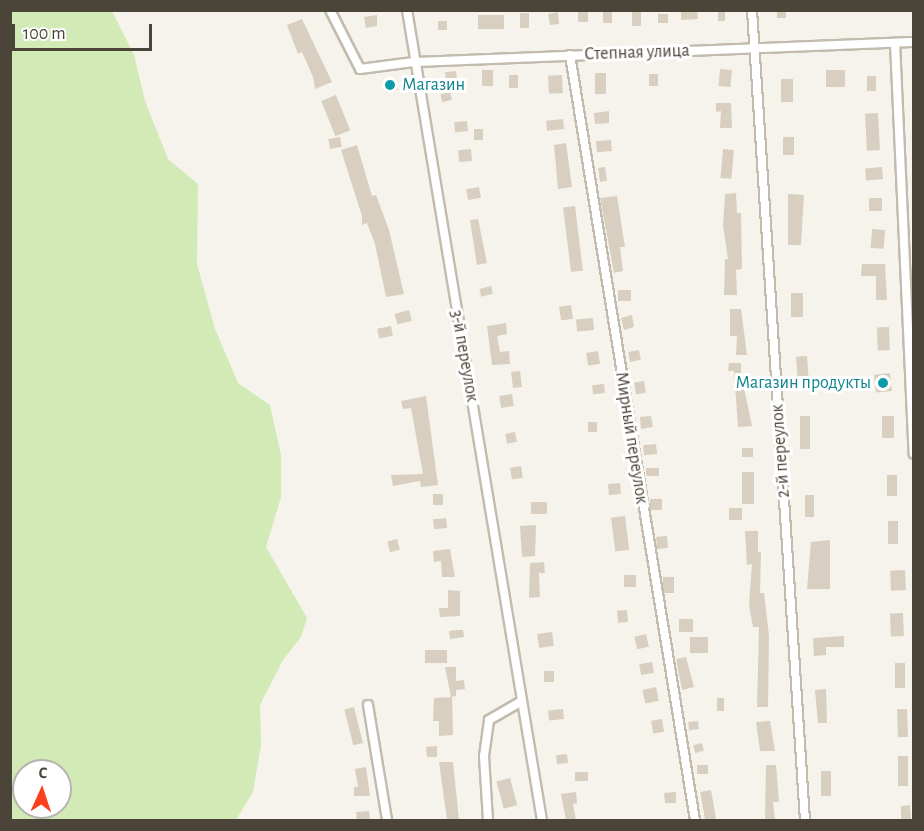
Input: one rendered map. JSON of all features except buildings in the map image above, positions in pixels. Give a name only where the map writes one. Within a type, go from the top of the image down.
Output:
[{"type":"street","name":"Степная улица","points":[[330,10],[360,69],[414,62],[914,42]]},
{"type":"street","name":"3-й переулок","points":[[407,10],[542,820]]},
{"type":"street","name":"2-й переулок","points":[[752,10],[805,820]]},
{"type":"street","points":[[895,43],[914,454]]},
{"type":"street","name":"Мирный переулок","points":[[570,55],[696,820]]},
{"type":"street","points":[[488,820],[484,756],[489,720],[522,701]]},
{"type":"street","points":[[368,705],[387,820]]},
{"type":"green space","points":[[10,11],[112,11],[134,55],[145,101],[168,159],[198,184],[197,264],[215,329],[238,383],[270,405],[281,455],[281,497],[266,547],[307,618],[301,637],[283,660],[260,705],[261,745],[253,792],[236,820],[11,820]]},
{"type":"place","name":"Магазин","points":[[390,85]]},
{"type":"place","name":"Магазин продукты","points":[[883,383]]}]
